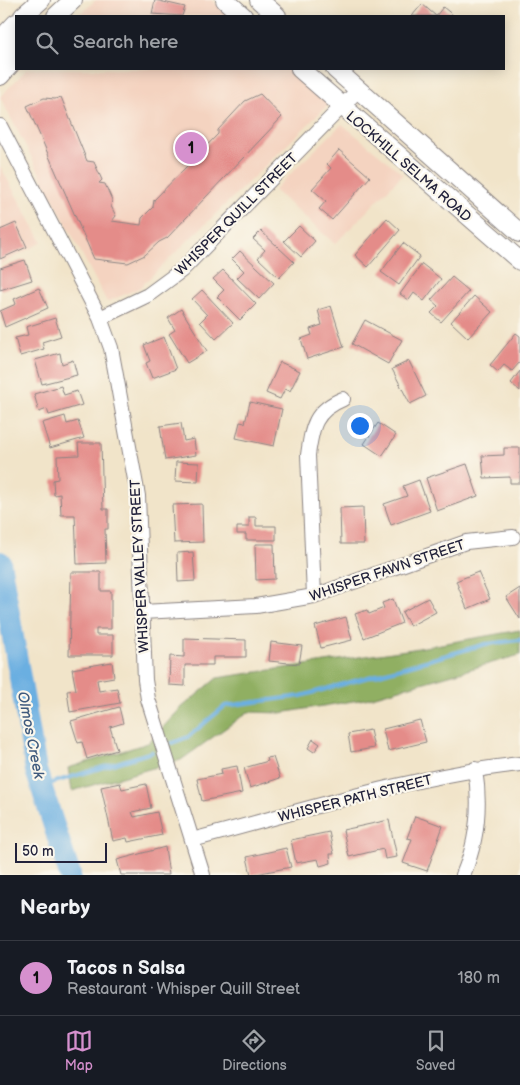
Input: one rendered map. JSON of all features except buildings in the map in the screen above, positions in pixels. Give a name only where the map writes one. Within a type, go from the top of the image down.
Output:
[{"type":"main road","points":[[24,15],[41,0]]},
{"type":"main road","points":[[57,15],[73,0]]},
{"type":"main road","points":[[225,0],[241,15]]},
{"type":"main road","points":[[259,0],[276,15]]},
{"type":"main road","points":[[0,40],[15,24]]},
{"type":"main road","points":[[0,59],[15,44]]},
{"type":"main road","points":[[0,76],[15,59]]},
{"type":"main road","name":"LOCKHILL SELMA ROAD","points":[[301,70],[427,182],[520,261]]},
{"type":"main road","name":"LOCKHILL SELMA ROAD","points":[[336,70],[520,233]]},
{"type":"street","name":"WHISPER QUILL STREET","points":[[100,318],[148,295],[182,270],[358,90]]},
{"type":"street","name":"WHISPER VALLEY STREET","points":[[0,126],[100,318],[111,348],[138,496],[142,612],[148,698],[203,875]]},
{"type":"street","points":[[427,182],[442,165]]},
{"type":"street","points":[[314,596],[309,448],[317,417],[328,405],[343,399]]},
{"type":"street","name":"WHISPER FAWN STREET","points":[[142,612],[256,606],[314,596],[466,542],[513,537]]},
{"type":"street","name":"WHISPER PATH STREET","points":[[192,840],[425,780],[476,769],[520,764]]},
{"type":"street","points":[[463,875],[473,851],[479,820],[479,790],[476,769]]},
{"type":"shaded area","points":[[96,0],[211,0],[232,15],[78,15]]},
{"type":"shaded area","points":[[26,70],[292,70],[329,104],[139,288],[107,302],[0,97]]},
{"type":"shaded area","points":[[342,124],[403,174],[335,244],[274,190]]},
{"type":"shaded area","points":[[0,166],[42,242],[0,265]]},
{"type":"green space","points":[[520,630],[520,655],[365,699],[281,713],[248,712],[181,760],[72,791],[68,768],[148,743],[181,708],[217,678],[413,649]]},
{"type":"waterway","name":"Olmos Creek","points":[[0,562],[36,770],[70,875]]},
{"type":"waterway","points":[[172,743],[188,737],[225,706],[301,696],[486,644],[520,640]]},
{"type":"waterway","points":[[42,786],[152,752]]},
{"type":"place","name":"Tacos n Salsa","points":[[191,148]]}]
